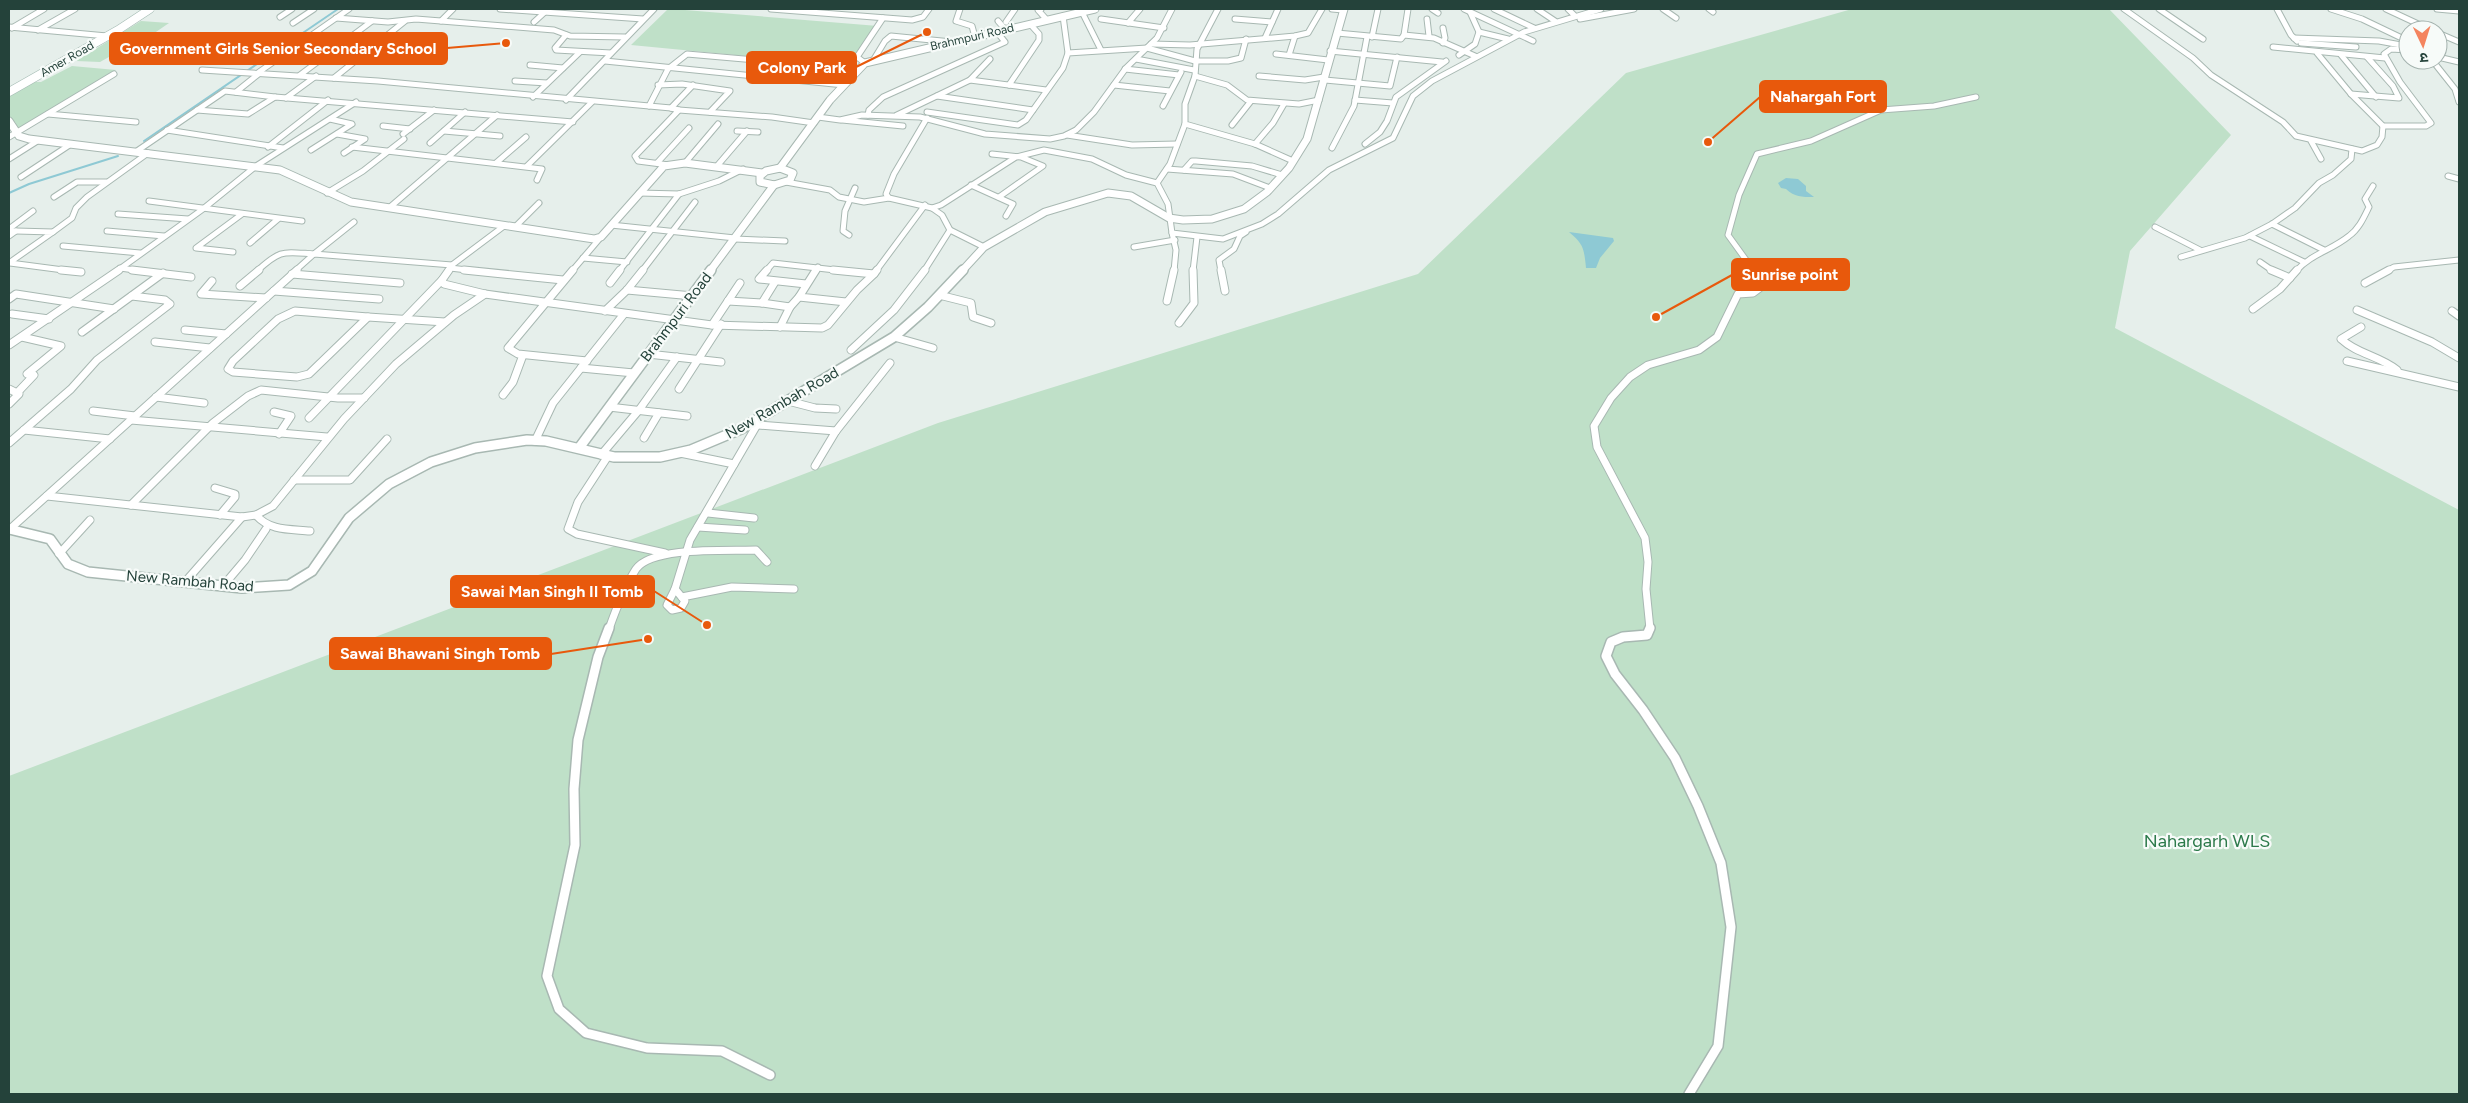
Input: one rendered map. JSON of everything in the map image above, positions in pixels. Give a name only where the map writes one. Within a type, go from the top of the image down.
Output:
[{"type":"main road","name":"Amer Road","points":[[9,92],[150,9]]},
{"type":"main road","points":[[137,18],[160,9]]},
{"type":"street","points":[[10,28],[44,9]]},
{"type":"street","points":[[38,30],[75,9]]},
{"type":"street","points":[[280,17],[292,9]]},
{"type":"street","points":[[293,23],[314,9]]},
{"type":"street","points":[[236,92],[258,72],[349,9]]},
{"type":"street","points":[[442,20],[453,9]]},
{"type":"street","points":[[500,9],[643,19]]},
{"type":"street","points":[[592,16],[599,9]]},
{"type":"street","points":[[566,100],[654,9]]},
{"type":"street","points":[[771,9],[903,19],[918,19],[929,9]]},
{"type":"street","points":[[960,9],[956,20],[972,26],[975,37]]},
{"type":"street","points":[[998,21],[1005,26],[1015,9]]},
{"type":"street","points":[[1038,9],[1047,20]]},
{"type":"street","name":"Brahmpuri Road","points":[[780,168],[852,75],[865,63],[874,59],[997,32],[1005,26],[1030,24],[1095,9]]},
{"type":"street","points":[[1128,24],[1140,9]]},
{"type":"street","points":[[927,115],[985,134],[1050,139],[1065,135],[1082,126],[1094,114],[1125,70],[1164,28],[1172,9]]},
{"type":"street","points":[[1157,183],[1172,160],[1185,124],[1185,104],[1195,73],[1195,60],[1199,44],[1218,9]]},
{"type":"street","points":[[1265,38],[1277,9]]},
{"type":"street","points":[[1068,53],[1295,36],[1308,33],[1322,9]]},
{"type":"street","points":[[1332,9],[1343,10]]},
{"type":"street","points":[[1332,148],[1342,128],[1347,124],[1355,100],[1363,54],[1378,9]]},
{"type":"street","points":[[1337,33],[1398,40],[1404,35],[1408,9]]},
{"type":"street","points":[[1432,9],[1438,13]]},
{"type":"street","points":[[1464,9],[1522,34],[1532,41]]},
{"type":"street","points":[[1494,9],[1534,28]]},
{"type":"street","points":[[1537,9],[1555,21]]},
{"type":"street","points":[[1568,9],[1575,16]]},
{"type":"street","points":[[1225,292],[1219,260],[1234,249],[1240,236],[1278,214],[1329,170],[1393,138],[1413,98],[1432,81],[1475,56],[1534,28],[1601,9]]},
{"type":"street","points":[[1568,18],[1589,18],[1634,9]]},
{"type":"street","points":[[1663,9],[1676,18]]},
{"type":"street","points":[[2124,9],[2193,58],[2211,75],[2283,122],[2296,136],[2311,141],[2362,151],[2377,144],[2382,137],[2383,126]]},
{"type":"street","points":[[2159,9],[2203,39]]},
{"type":"street","points":[[2277,9],[2294,38],[2310,52]]},
{"type":"street","points":[[2331,9],[2362,20],[2398,36]]},
{"type":"street","points":[[2386,9],[2410,20]]},
{"type":"street","points":[[2438,9],[2459,11]]},
{"type":"street","name":"New Rambah Road","points":[[9,529],[20,530],[50,539],[64,564],[72,569],[224,586],[268,587],[289,585],[312,571],[349,518],[388,484],[431,462],[475,448],[506,442],[535,441],[579,448],[605,455],[660,457],[719,440],[759,421],[788,401],[894,337],[939,295],[984,247],[1045,212],[1108,193],[1121,193],[1131,196],[1169,218],[1195,221],[1227,215],[1244,209],[1270,188],[1282,175],[1293,161],[1310,131],[1330,51],[1343,10]]},
{"type":"street","points":[[534,22],[545,12]]},
{"type":"street","points":[[1082,12],[1101,50]]},
{"type":"street","points":[[1460,56],[1475,44],[1479,32],[1470,12]]},
{"type":"street","points":[[840,120],[868,115],[927,115],[1015,125],[1026,120],[1063,68],[1068,53],[1063,16]]},
{"type":"street","points":[[336,18],[372,21],[442,20],[554,30],[566,35],[625,37]]},
{"type":"street","points":[[865,63],[858,59],[858,57],[883,18]]},
{"type":"street","points":[[897,34],[903,19]]},
{"type":"street","points":[[1235,19],[1272,22]]},
{"type":"street","points":[[1427,19],[1429,36]]},
{"type":"street","points":[[334,78],[406,20]]},
{"type":"street","points":[[1101,20],[1164,28]]},
{"type":"street","points":[[300,75],[372,21]]},
{"type":"street","points":[[1009,85],[1039,40],[1039,34],[1030,24]]},
{"type":"street","points":[[10,28],[107,36]]},
{"type":"street","points":[[1443,28],[1445,38],[1443,43]]},
{"type":"street","points":[[868,115],[869,110],[882,97],[1004,42],[997,32]]},
{"type":"street","points":[[1479,32],[1508,40]]},
{"type":"street","points":[[566,35],[556,50],[611,53]]},
{"type":"street","points":[[1404,35],[1429,36],[1475,56]]},
{"type":"street","points":[[310,36],[380,42]]},
{"type":"street","points":[[874,59],[885,41],[892,36],[952,42]]},
{"type":"street","points":[[1289,55],[1295,36]]},
{"type":"street","points":[[2294,38],[2379,42],[2398,46]]},
{"type":"street","points":[[1149,46],[1195,60],[1218,61],[1241,58],[1246,39]]},
{"type":"street","points":[[2299,43],[2356,47]]},
{"type":"street","points":[[2273,47],[2317,53],[2385,58]]},
{"type":"street","points":[[2317,53],[2351,94],[2383,126],[2426,126],[2431,123],[2400,82],[2385,58],[2384,54],[2387,50],[2398,49]]},
{"type":"street","points":[[1330,51],[1444,62],[1397,96],[1388,121],[1380,132],[1365,144]]},
{"type":"street","points":[[533,97],[580,52]]},
{"type":"street","points":[[649,106],[658,84],[667,69],[680,57],[694,54],[790,63],[809,70],[852,75]]},
{"type":"street","points":[[1276,54],[1328,60]]},
{"type":"street","points":[[2341,55],[2376,97]]},
{"type":"street","points":[[1390,86],[1397,57]]},
{"type":"street","points":[[2351,94],[2399,98],[2388,81],[2367,57]]},
{"type":"street","points":[[896,116],[970,80],[990,59]]},
{"type":"street","points":[[1136,59],[1184,68],[1227,85],[1240,97],[1251,100],[1284,104],[1306,104],[1319,100]]},
{"type":"street","points":[[604,61],[667,69],[844,85]]},
{"type":"street","points":[[530,66],[563,68]]},
{"type":"street","points":[[1163,106],[1184,68]]},
{"type":"street","points":[[202,70],[316,76],[679,110],[903,126]]},
{"type":"street","points":[[1125,70],[1179,75]]},
{"type":"street","points":[[2440,70],[2455,90],[2459,102]]},
{"type":"street","points":[[9,137],[17,134],[114,74]]},
{"type":"street","points":[[286,98],[316,76]]},
{"type":"street","points":[[1259,76],[1305,80],[1324,78],[1357,84],[1407,88]]},
{"type":"street","points":[[970,80],[1046,90]]},
{"type":"street","points":[[515,81],[547,83]]},
{"type":"street","points":[[2388,81],[2400,82]]},
{"type":"street","points":[[9,84],[20,86]]},
{"type":"street","points":[[658,84],[694,85],[730,91],[710,112]]},
{"type":"street","points":[[671,108],[694,85]]},
{"type":"street","points":[[1114,85],[1170,91]]},
{"type":"street","points":[[134,151],[225,91],[286,98],[356,102],[573,122]]},
{"type":"street","points":[[937,96],[1033,110]]},
{"type":"street","points":[[1397,96],[1413,98]]},
{"type":"street","points":[[1689,1094],[1718,1046],[1731,927],[1721,863],[1698,806],[1675,758],[1643,710],[1615,674],[1606,656],[1611,642],[1623,637],[1647,634],[1650,631],[1646,589],[1648,562],[1645,538],[1597,447],[1594,426],[1611,398],[1630,376],[1648,365],[1699,350],[1717,337],[1724,319],[1738,294],[1753,292],[1761,287],[1752,266],[1728,234],[1739,195],[1757,154],[1763,151],[1811,141],[1881,110],[1934,106],[1976,96]]},
{"type":"street","points":[[197,110],[248,114],[275,97]]},
{"type":"street","points":[[268,147],[328,100]]},
{"type":"street","points":[[1232,125],[1251,100]]},
{"type":"street","points":[[1355,100],[1393,103]]},
{"type":"street","points":[[9,345],[49,319],[203,209],[256,166],[356,102]]},
{"type":"street","points":[[527,166],[592,102]]},
{"type":"street","points":[[1255,144],[1273,123],[1284,104]]},
{"type":"street","points":[[327,193],[363,171],[388,152],[410,129],[434,110]]},
{"type":"street","points":[[669,165],[638,161],[635,156],[679,110]]},
{"type":"street","points":[[430,143],[465,112]]},
{"type":"street","points":[[48,114],[136,122]]},
{"type":"street","points":[[388,208],[497,115]]},
{"type":"street","points":[[889,198],[886,194],[890,178],[923,129],[927,115]]},
{"type":"street","points":[[311,150],[352,124],[330,119]]},
{"type":"street","points":[[9,121],[19,136],[38,140],[280,170],[296,176],[327,193],[351,202],[588,238],[602,237]]},
{"type":"street","points":[[685,163],[718,124]]},
{"type":"street","points":[[1185,124],[1255,144],[1293,161]]},
{"type":"street","points":[[383,126],[410,129]]},
{"type":"street","points":[[657,163],[689,128]]},
{"type":"street","points":[[168,130],[210,134],[268,147],[283,148]]},
{"type":"street","points":[[444,131],[500,136]]},
{"type":"street","points":[[737,131],[758,132]]},
{"type":"street","points":[[717,166],[747,131]]},
{"type":"street","points":[[337,134],[365,138],[344,153]]},
{"type":"street","points":[[1065,135],[1132,145],[1177,144]]},
{"type":"street","points":[[496,163],[526,137]]},
{"type":"street","points":[[1044,150],[1050,139]]},
{"type":"street","points":[[9,159],[38,140]]},
{"type":"street","points":[[2311,141],[2321,160]]},
{"type":"street","points":[[21,177],[72,144]]},
{"type":"street","points":[[352,147],[542,169],[543,172],[537,180]]},
{"type":"street","points":[[2181,257],[2250,236],[2272,224],[2295,208],[2318,183],[2333,175],[2351,159],[2352,148]]},
{"type":"street","points":[[932,208],[941,206],[1016,157],[1044,150],[1092,159],[1126,175],[1157,183],[1169,203],[1172,233],[1178,245],[1176,268],[1167,301]]},
{"type":"street","points":[[9,263],[72,218],[80,202],[148,153]]},
{"type":"street","points":[[992,154],[1021,157],[1043,168],[999,197]]},
{"type":"street","points":[[1184,170],[1192,161],[1196,161],[1252,166],[1282,175]]},
{"type":"street","points":[[587,361],[523,355],[511,352],[508,348],[544,301],[664,166],[685,163],[743,169],[762,173],[780,168],[793,173],[790,180],[774,185],[760,182],[762,173]]},
{"type":"street","points":[[639,193],[679,194],[710,184],[743,169]]},
{"type":"street","points":[[1166,169],[1248,178],[1270,188]]},
{"type":"street","points":[[2448,176],[2459,179]]},
{"type":"street","points":[[54,197],[77,182],[106,182]]},
{"type":"street","points":[[786,182],[830,190],[839,197],[864,202],[889,198],[925,205],[942,215],[950,230],[984,247]]},
{"type":"street","name":"Brahmpuri Road","points":[[579,448],[774,185]]},
{"type":"street","points":[[971,185],[1013,204],[1006,216]]},
{"type":"street","points":[[2253,309],[2280,289],[2304,262],[2350,236],[2361,223],[2369,207],[2365,199],[2373,186]]},
{"type":"street","points":[[849,235],[843,231],[849,198],[856,188]]},
{"type":"street","points":[[610,283],[679,194]]},
{"type":"street","points":[[149,201],[302,221]]},
{"type":"street","points":[[606,311],[626,290],[670,231],[695,202]]},
{"type":"street","points":[[515,227],[538,203]]},
{"type":"street","points":[[442,280],[447,286],[486,294],[673,321],[780,326],[809,330],[822,328],[828,324],[846,302],[874,274],[925,205]]},
{"type":"street","points":[[9,230],[33,211]]},
{"type":"street","points":[[118,214],[188,219]]},
{"type":"street","points":[[233,252],[196,248],[242,214]]},
{"type":"street","points":[[250,243],[278,219]]},
{"type":"street","points":[[9,529],[314,254],[354,222]]},
{"type":"street","points":[[2272,224],[2324,250]]},
{"type":"street","points":[[611,225],[735,239],[785,241]]},
{"type":"street","points":[[309,418],[442,280],[451,266],[504,226]]},
{"type":"street","points":[[2155,227],[2200,250]]},
{"type":"street","points":[[1172,233],[1223,238],[1254,228]]},
{"type":"street","points":[[9,230],[53,232]]},
{"type":"street","points":[[851,350],[870,335],[922,275],[950,230]]},
{"type":"street","points":[[9,236],[16,231]]},
{"type":"street","points":[[107,231],[164,236]]},
{"type":"street","points":[[2250,236],[2304,262]]},
{"type":"street","points":[[1179,323],[1194,302],[1194,262],[1198,237]]},
{"type":"street","points":[[1134,247],[1175,240]]},
{"type":"street","points":[[63,246],[140,254]]},
{"type":"street","points":[[240,286],[275,255],[284,252],[451,266],[564,280]]},
{"type":"street","points":[[583,258],[627,262]]},
{"type":"street","points":[[2365,282],[2394,268],[2459,260]]},
{"type":"street","points":[[2260,262],[2273,271],[2290,278]]},
{"type":"street","points":[[9,263],[81,272]]},
{"type":"street","points":[[806,284],[759,280],[771,264],[818,267],[874,274]]},
{"type":"street","points":[[780,326],[790,307],[818,267]]},
{"type":"street","points":[[120,268],[191,277]]},
{"type":"street","points":[[82,332],[163,273]]},
{"type":"street","points":[[292,274],[400,283]]},
{"type":"street","points":[[212,281],[201,294],[266,298]]},
{"type":"street","points":[[762,303],[775,282]]},
{"type":"street","points":[[712,324],[740,283]]},
{"type":"street","points":[[626,290],[693,296]]},
{"type":"street","points":[[274,291],[378,299]]},
{"type":"street","points":[[9,299],[16,294],[114,310]]},
{"type":"street","points":[[47,496],[242,518],[256,515],[273,506],[328,437],[398,364],[460,310],[486,294]]},
{"type":"street","points":[[939,295],[971,303],[973,316],[991,323]]},
{"type":"street","points":[[9,443],[71,389],[97,360],[170,304],[165,300],[132,296]]},
{"type":"street","points":[[798,296],[846,302]]},
{"type":"street","points":[[728,301],[790,307]]},
{"type":"street","points":[[368,317],[309,374],[297,377],[233,372],[228,369],[233,361],[278,320],[290,313],[304,310],[368,317],[445,322]]},
{"type":"street","points":[[2357,310],[2432,342],[2459,358]]},
{"type":"street","points":[[2452,311],[2459,316]]},
{"type":"street","points":[[12,314],[49,319]]},
{"type":"street","points":[[535,441],[551,411],[553,403],[624,314]]},
{"type":"street","points":[[679,389],[721,324]]},
{"type":"street","points":[[2361,327],[2341,339],[2348,345],[2381,358],[2398,372]]},
{"type":"street","points":[[185,330],[226,334]]},
{"type":"street","points":[[9,404],[19,396],[17,393],[30,374],[61,346],[22,336]]},
{"type":"street","points":[[894,337],[933,348]]},
{"type":"street","points":[[155,342],[210,348]]},
{"type":"street","points":[[648,354],[721,362]]},
{"type":"street","points":[[503,395],[513,382],[523,355]]},
{"type":"street","points":[[667,554],[576,534],[568,529],[578,502],[605,455],[677,357]]},
{"type":"street","points":[[2346,361],[2459,387]]},
{"type":"street","points":[[814,466],[836,431],[890,363]]},
{"type":"street","points":[[581,368],[634,373]]},
{"type":"street","points":[[9,389],[17,393]]},
{"type":"street","points":[[131,505],[210,426],[244,396],[261,390],[329,397],[364,398]]},
{"type":"street","points":[[156,397],[204,403]]},
{"type":"street","points":[[788,401],[815,408],[836,409]]},
{"type":"street","points":[[609,407],[687,416]]},
{"type":"street","points":[[93,411],[133,418],[279,434],[328,437]]},
{"type":"street","points":[[274,412],[292,416],[279,434]]},
{"type":"street","points":[[644,438],[659,412]]},
{"type":"street","points":[[675,589],[686,601],[681,608],[672,610],[666,605],[675,589],[685,553],[759,421],[836,431]]},
{"type":"street","points":[[24,430],[110,439]]},
{"type":"street","points":[[294,480],[350,480],[388,439]]},
{"type":"street","points":[[678,453],[734,464]]},
{"type":"street","points":[[215,488],[235,494],[235,497],[220,515]]},
{"type":"street","points":[[708,512],[754,518]]},
{"type":"street","points":[[256,515],[260,522],[276,528],[310,531]]},
{"type":"street","points":[[185,582],[242,518]]},
{"type":"street","points":[[59,554],[90,520]]},
{"type":"street","points":[[698,527],[746,530]]},
{"type":"street","points":[[224,586],[266,529]]},
{"type":"street","points":[[767,562],[756,550],[685,553],[667,554],[647,560],[637,568],[615,613],[598,657],[578,740],[574,789],[575,845],[547,976],[559,1009],[586,1033],[647,1048],[722,1051],[770,1075]]},
{"type":"street","points":[[682,597],[732,587],[794,589]]},
{"type":"green space","points":[[668,9],[878,26],[846,68],[834,67],[830,71],[812,68],[799,61],[631,45]]},
{"type":"green space","name":"Nahargarh WLS","points":[[1852,9],[2109,9],[2231,135],[2130,251],[2115,328],[2459,510],[2459,1094],[9,1094],[9,776],[938,423],[1418,274],[1626,73]]},
{"type":"green space","points":[[141,21],[169,23],[153,34],[144,33],[126,42],[132,44],[100,62],[76,61]]},
{"type":"green space","points":[[72,66],[116,70],[19,131],[15,122],[9,119],[9,93],[29,82],[41,82]]},
{"type":"water","points":[[1786,178],[1798,179],[1806,186],[1806,191],[1814,197],[1798,196],[1781,188],[1778,183]]},
{"type":"water","points":[[1569,232],[1613,238],[1614,241],[1600,258],[1596,268],[1586,268],[1582,247]]},
{"type":"waterway","points":[[144,141],[338,9]]},
{"type":"waterway","points":[[9,193],[29,184],[118,156]]},
{"type":"place","name":"Colony Park","points":[[927,32]]},
{"type":"place","name":"Government Girls Senior Secondary School","points":[[506,43]]},
{"type":"place","name":"Nahargah Fort","points":[[1708,142]]},
{"type":"place","name":"Sunrise point","points":[[1656,317]]},
{"type":"place","name":"Sawai Man Singh II Tomb","points":[[707,625]]},
{"type":"place","name":"Sawai Bhawani Singh Tomb","points":[[648,639]]}]
